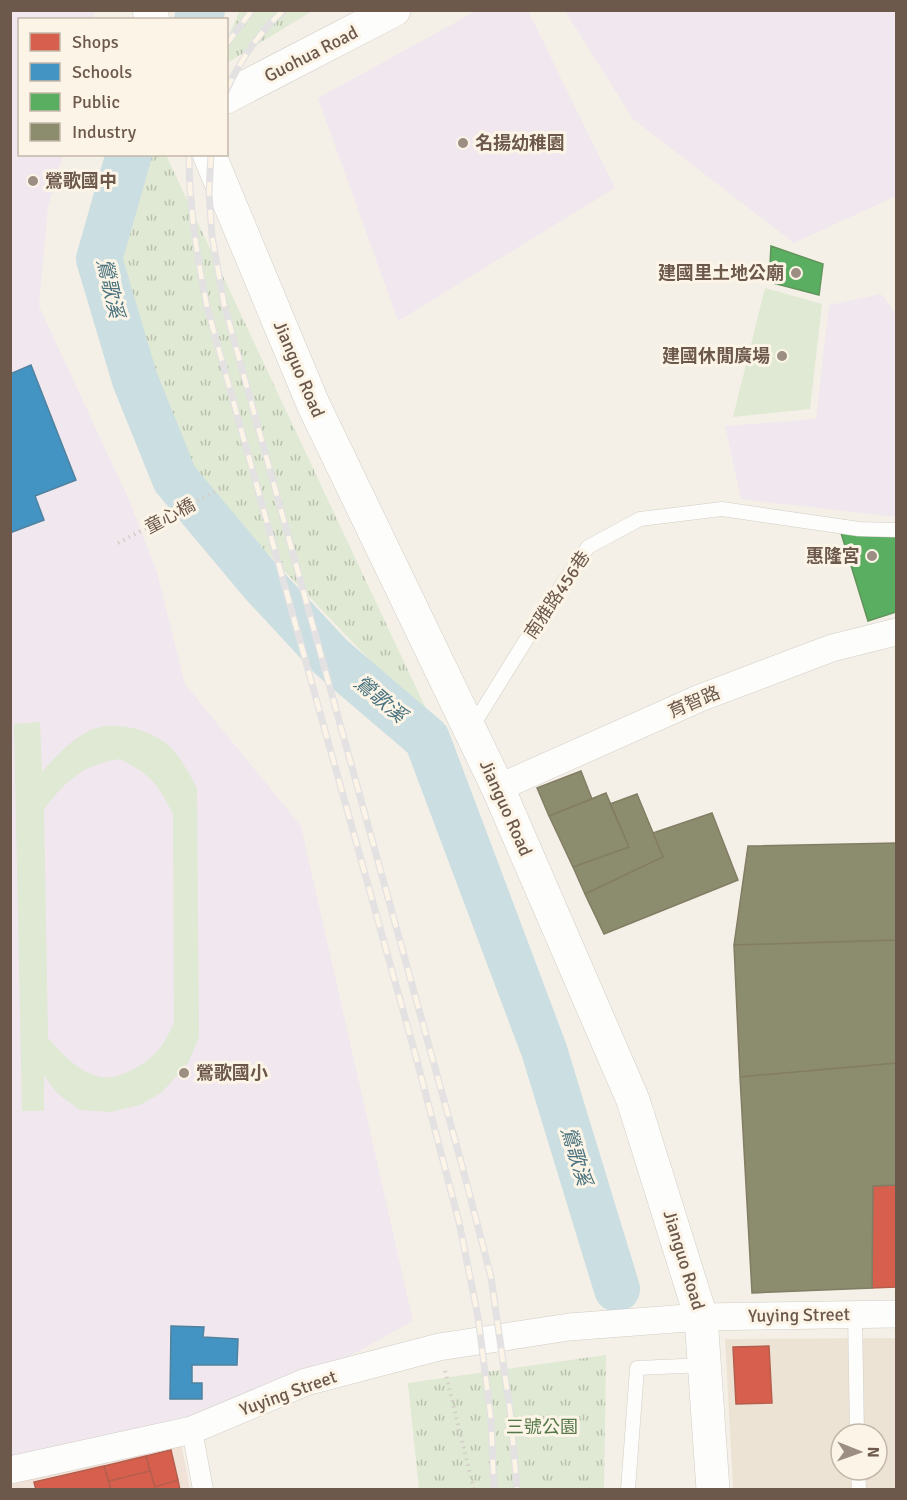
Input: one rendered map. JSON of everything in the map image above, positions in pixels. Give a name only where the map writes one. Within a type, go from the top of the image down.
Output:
[{"type":"street","name":"Guohua Road","points":[[228,96],[394,10]]},
{"type":"street","name":"Jianguo Road","points":[[210,156],[314,404],[498,788],[633,1100],[701,1317],[713,1490]]},
{"type":"street","name":"育智路","points":[[498,788],[700,698],[832,648],[897,632]]},
{"type":"street","name":"Yuying Street","points":[[10,1470],[192,1430],[306,1382],[440,1347],[569,1327],[701,1317],[897,1314]]},
{"type":"street","points":[[192,1430],[203,1490]]},
{"type":"lane","name":"南雅路456巷","points":[[470,729],[539,619],[588,547],[640,519],[722,509],[859,529],[897,530]]},
{"type":"lane","points":[[855,1314],[858,1422]]},
{"type":"lane","points":[[628,1490],[637,1368],[705,1365]]},
{"type":"path","name":"童心橋","points":[[118,543],[221,488]]},
{"type":"path","points":[[440,1347],[474,1490]]},
{"type":"shaded area","name":"名揚幼稚園","points":[[478,10],[528,11],[615,188],[398,321],[318,98]]},
{"type":"shaded area","name":"鶯歌國小","points":[[10,11],[95,11],[93,18],[18,18],[18,156],[63,156],[48,207],[39,306],[129,500],[157,572],[185,684],[301,826],[413,1321],[348,1357],[185,1417],[11,1459]]},
{"type":"shaded area","points":[[565,11],[896,11],[896,196],[794,243],[633,119]]},
{"type":"shaded area","points":[[881,294],[896,314],[896,517],[741,499],[725,426],[816,419],[829,305]]},
{"type":"shaded area","points":[[896,1338],[896,1489],[733,1489],[725,1339]]},
{"type":"shaded area","points":[[181,1443],[190,1489],[11,1490],[10,1482]]},
{"type":"green space","points":[[240,10],[312,10],[228,62],[228,38]]},
{"type":"green space","points":[[152,156],[166,156],[435,728],[179,461],[121,261]]},
{"type":"green space","name":"建國休閒廣場","points":[[765,288],[822,304],[810,409],[733,417]]},
{"type":"green space","points":[[40,722],[42,772],[77,738],[100,727],[121,726],[152,735],[169,746],[181,760],[197,788],[199,1037],[188,1063],[161,1093],[140,1105],[110,1112],[80,1110],[58,1094],[44,1076],[44,1111],[22,1111],[14,724]],"holes":[[[120,759],[152,781],[173,814],[174,1023],[155,1054],[133,1070],[108,1078],[85,1071],[65,1056],[48,1038],[44,809],[68,782],[85,770],[107,761]]]},
{"type":"green space","name":"三號公園","points":[[606,1355],[604,1489],[419,1489],[408,1383]]},
{"type":"building: Shops","points":[[896,1185],[896,1287],[872,1288],[873,1186]]},
{"type":"building: Shops","points":[[769,1346],[772,1403],[736,1404],[733,1347]]},
{"type":"building: Shops","points":[[171,1450],[178,1480],[155,1487],[146,1456]]},
{"type":"building: Shops","points":[[146,1456],[150,1471],[109,1481],[104,1466]]},
{"type":"building: Shops","points":[[104,1466],[111,1490],[36,1490],[34,1482]]},
{"type":"building: Shops","points":[[150,1471],[155,1487],[178,1480],[180,1490],[111,1490],[109,1481]]},
{"type":"building: Schools","points":[[31,365],[76,480],[35,496],[44,520],[10,533],[10,374]]},
{"type":"building: Schools","points":[[171,1326],[204,1327],[203,1337],[238,1339],[237,1365],[192,1365],[192,1383],[202,1383],[202,1399],[170,1399]]},
{"type":"building: Public","name":"建國里土地公廟","points":[[771,246],[823,264],[819,295],[769,282]]},
{"type":"building: Public","name":"惠隆宮","points":[[841,533],[896,533],[896,612],[868,621]]},
{"type":"building: Industry","points":[[581,771],[592,799],[549,816],[537,788]]},
{"type":"building: Industry","points":[[606,793],[629,847],[573,867],[549,816]]},
{"type":"building: Industry","points":[[637,794],[663,857],[585,894],[573,867],[629,847],[610,804]]},
{"type":"building: Industry","points":[[712,813],[738,880],[604,934],[585,894],[663,857],[653,833]]},
{"type":"building: Industry","points":[[896,843],[896,940],[734,945],[748,846]]},
{"type":"building: Industry","points":[[896,940],[896,1063],[740,1077],[734,945]]},
{"type":"building: Industry","points":[[896,1063],[896,1185],[873,1186],[872,1288],[752,1293],[740,1077]]},
{"type":"waterway","name":"鶯歌溪","points":[[198,18],[202,10]]},
{"type":"waterway","name":"鶯歌溪","points":[[128,156],[99,259],[135,380],[175,479],[263,584],[331,657],[427,739],[544,1050],[617,1289]]},
{"type":"railway","points":[[228,42],[252,10]]},
{"type":"railway","points":[[228,87],[251,48],[284,10]]},
{"type":"railway","points":[[189,156],[194,231],[207,307],[416,1057],[459,1222],[478,1317],[491,1419],[494,1490]]},
{"type":"railway","points":[[211,156],[209,193],[212,236],[224,304],[491,1277],[511,1418],[517,1490]]},
{"type":"place","name":"名揚幼稚園","points":[[463,143]]},
{"type":"place","name":"鶯歌國中","points":[[33,181]]},
{"type":"place","name":"建國里土地公廟","points":[[796,273]]},
{"type":"place","name":"建國休閒廣場","points":[[782,356]]},
{"type":"place","name":"惠隆宮","points":[[872,556]]},
{"type":"place","name":"鶯歌國小","points":[[184,1073]]}]
